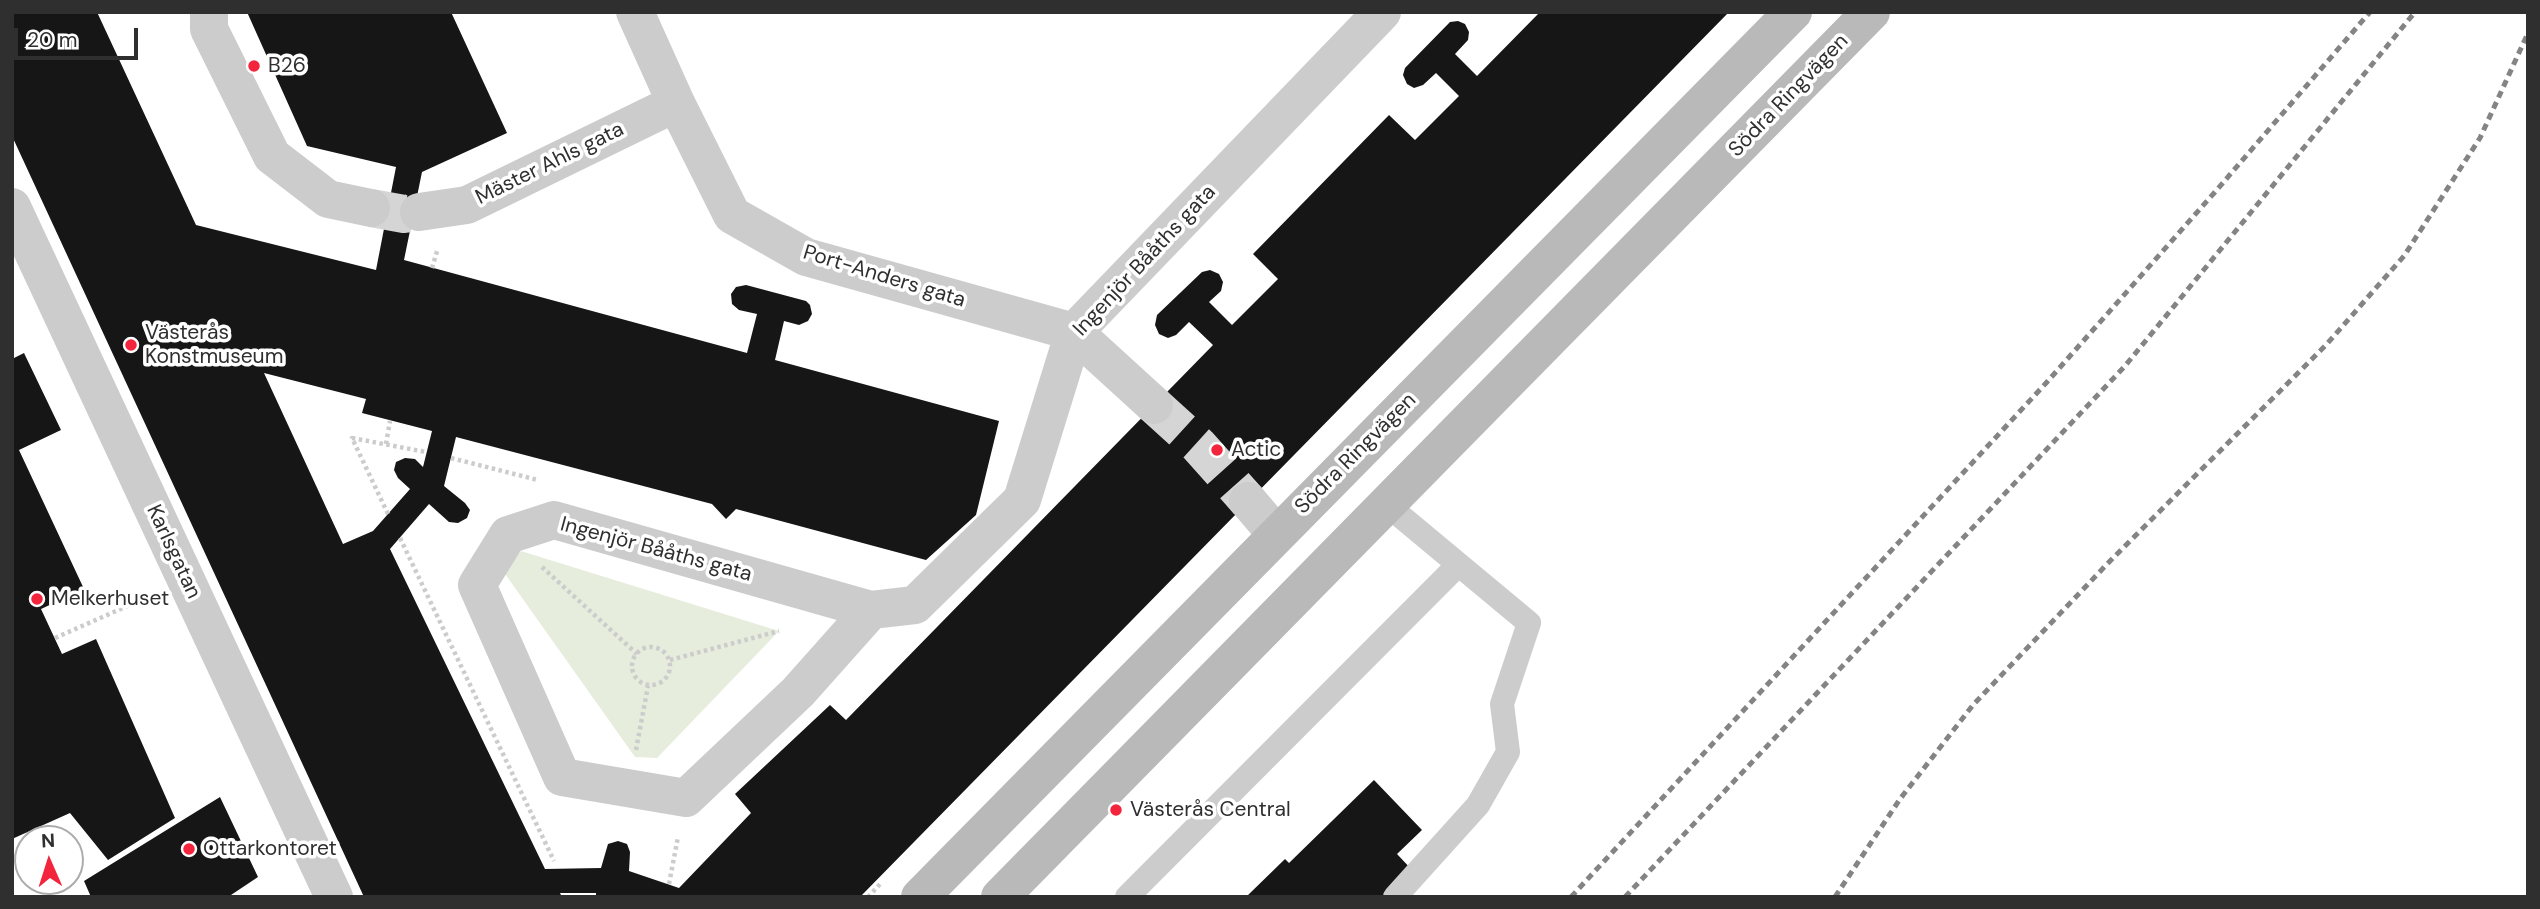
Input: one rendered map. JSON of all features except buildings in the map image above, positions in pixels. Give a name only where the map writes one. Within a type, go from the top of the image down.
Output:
[{"type":"main road","name":"Södra Ringvägen","points":[[920,897],[1793,12]]},
{"type":"main road","name":"Södra Ringvägen","points":[[1000,897],[1871,12]]},
{"type":"main road","points":[[1276,534],[1321,568]]},
{"type":"street","points":[[209,12],[209,29],[272,156],[328,199],[371,208]]},
{"type":"street","name":"Port-Anders gata","points":[[635,12],[676,103],[732,215],[806,257],[1074,332],[1154,405]]},
{"type":"street","name":"Ingenjör Bååths gata","points":[[508,536],[554,520],[872,610],[915,605],[1022,499],[1074,332],[1382,12]]},
{"type":"street","name":"Mäster Ahls gata","points":[[419,212],[467,205],[676,103]]},
{"type":"street","name":"Karlsgatan","points":[[12,207],[334,897]]},
{"type":"street","points":[[1248,502],[1276,534]]},
{"type":"street","points":[[508,536],[477,585],[562,777],[686,799],[798,692],[872,610]]},
{"type":"lane","points":[[1386,504],[1529,623],[1502,704],[1508,752],[1478,805],[1395,897]]},
{"type":"lane","points":[[1127,897],[1458,565]]},
{"type":"path","points":[[386,444],[390,421]]},
{"type":"path","points":[[388,514],[352,438],[426,452]]},
{"type":"path","points":[[508,536],[637,654]]},
{"type":"path","points":[[400,538],[554,861]]},
{"type":"path","points":[[55,638],[186,581]]},
{"type":"path","points":[[670,660],[779,631]]},
{"type":"path","points":[[655,646],[668,654],[671,669],[663,682],[648,686],[635,677],[631,662],[637,654],[640,649],[655,646]]},
{"type":"path","points":[[635,757],[648,686]]},
{"type":"path","points":[[669,884],[686,799]]},
{"type":"green space","points":[[521,551],[779,631],[657,758],[635,757],[503,571]]},
{"type":"tunnel","points":[[371,208],[404,214],[419,212]]},
{"type":"tunnel","points":[[1154,405],[1198,445],[1248,501]]},
{"type":"railway","points":[[1571,897],[2047,382],[2370,12]]},
{"type":"railway","points":[[1625,897],[2125,366],[2415,12]]},
{"type":"railway","points":[[1835,897],[1900,799],[1973,705],[2111,560],[2326,345],[2404,256],[2480,138],[2528,33]]},
{"type":"place","name":"B26","points":[[254,66]]},
{"type":"place","name":"Västerås Konstmuseum","points":[[131,345]]},
{"type":"place","name":"Actic","points":[[1217,450]]},
{"type":"place","name":"Melkerhuset","points":[[37,599]]},
{"type":"place","name":"Västerås Central","points":[[1116,810]]},
{"type":"place","name":"Ottarkontoret","points":[[189,849]]}]
